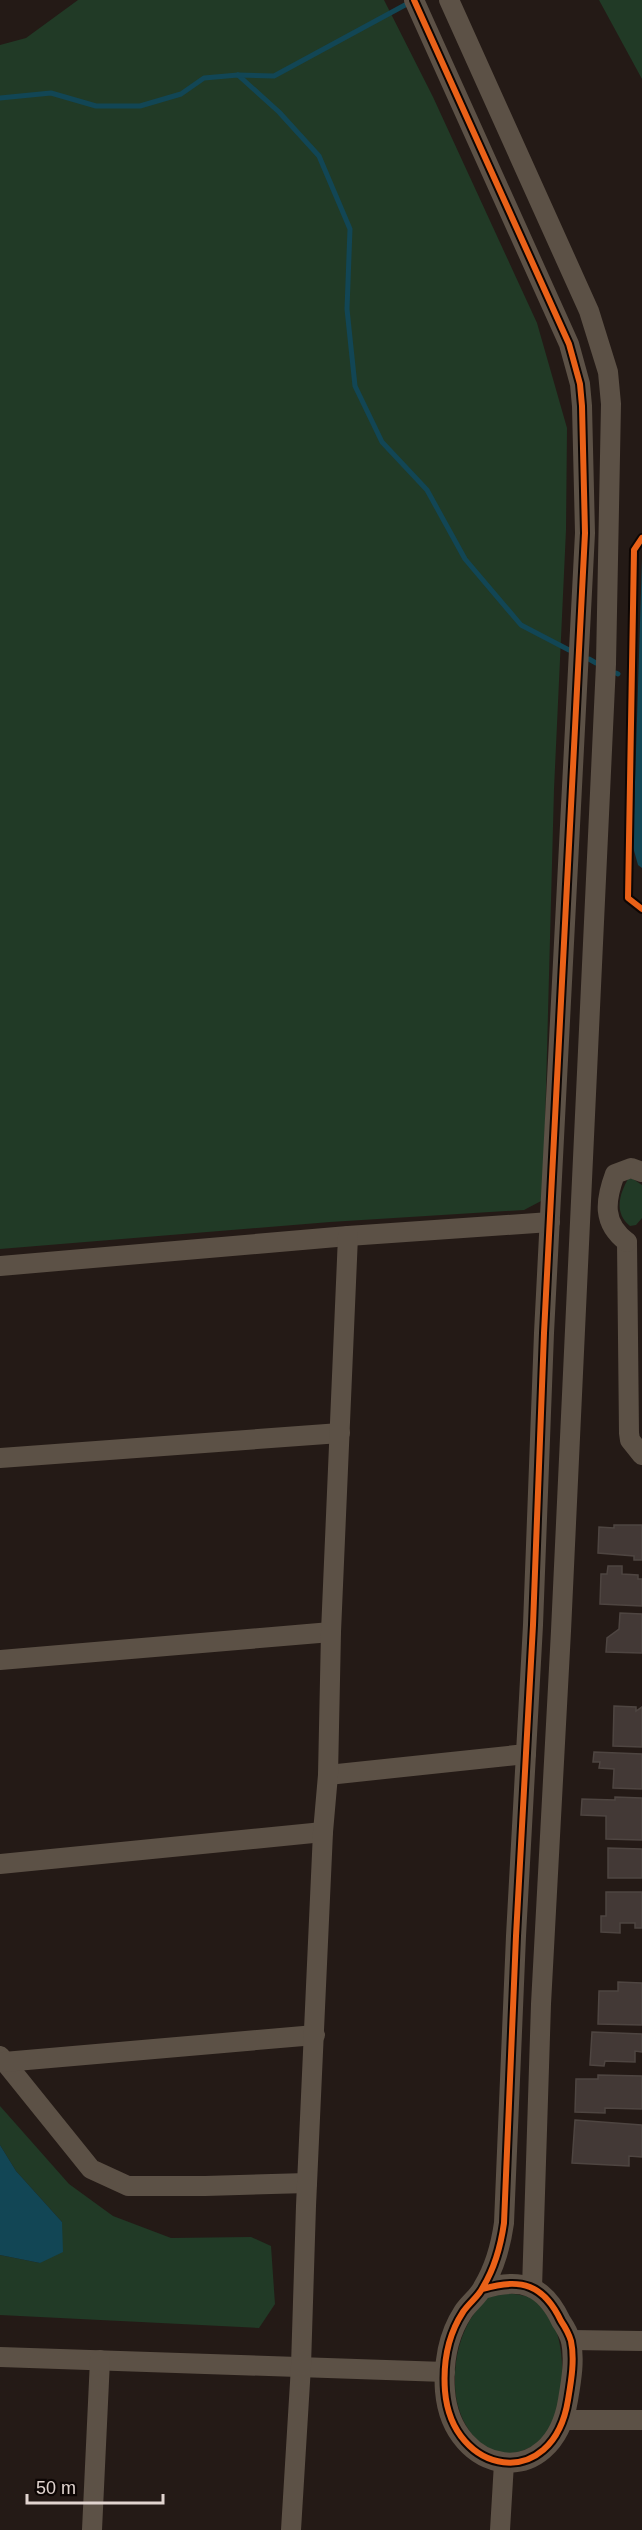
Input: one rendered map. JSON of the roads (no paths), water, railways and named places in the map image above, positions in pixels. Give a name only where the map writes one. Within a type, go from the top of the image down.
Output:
[{"type":"street","points":[[414,0],[569,344],[580,384],[585,454],[585,533],[565,963],[550,1222],[504,2223],[496,2256],[483,2289],[462,2314],[453,2331],[448,2347],[445,2372],[446,2393],[453,2422],[469,2446],[481,2456],[504,2463],[528,2460],[542,2452],[558,2433],[564,2420],[571,2380],[571,2340],[552,2302],[532,2288],[510,2284],[483,2289]]},
{"type":"street","points":[[449,0],[590,311],[608,372],[611,454],[606,664],[541,2004],[532,2288]]},
{"type":"street","points":[[585,454],[611,454]]},
{"type":"street","points":[[553,1163],[582,1164]]},
{"type":"street","points":[[642,1172],[631,1168],[615,1174],[607,1196],[609,1216],[616,1234],[635,1239],[629,1433],[630,1440],[642,1455]]},
{"type":"street","points":[[0,1266],[348,1236],[550,1222]]},
{"type":"street","points":[[291,2530],[301,2366],[323,1832],[328,1775],[348,1236]]},
{"type":"street","points":[[549,1244],[578,1245]]},
{"type":"street","points":[[0,1458],[340,1433]]},
{"type":"street","points":[[0,1660],[332,1632]]},
{"type":"street","points":[[328,1775],[526,1754]]},
{"type":"street","points":[[0,1864],[323,1832]]},
{"type":"street","points":[[2,2059],[315,2035]]},
{"type":"street","points":[[2,2059],[91,2169],[128,2186],[205,2187],[307,2183]]},
{"type":"street","points":[[571,2340],[642,2341]]},
{"type":"street","points":[[0,2357],[445,2372]]},
{"type":"street","points":[[92,2530],[99,2360]]},
{"type":"street","points":[[564,2420],[642,2420]]},
{"type":"street","points":[[500,2530],[504,2463]]},
{"type":"water","points":[[642,558],[642,868],[638,865],[633,847]]},
{"type":"water","points":[[0,2145],[16,2171],[62,2222],[63,2252],[40,2263],[0,2255]]},
{"type":"waterway","points":[[0,98],[51,93],[96,106],[140,106],[181,94],[204,78],[238,75],[274,76],[405,5]]},
{"type":"waterway","points":[[238,75],[279,112],[319,156],[350,229],[347,309],[355,386],[382,442],[427,490],[465,559],[521,625],[569,650]]},
{"type":"waterway","points":[[589,659],[596,663]]}]
